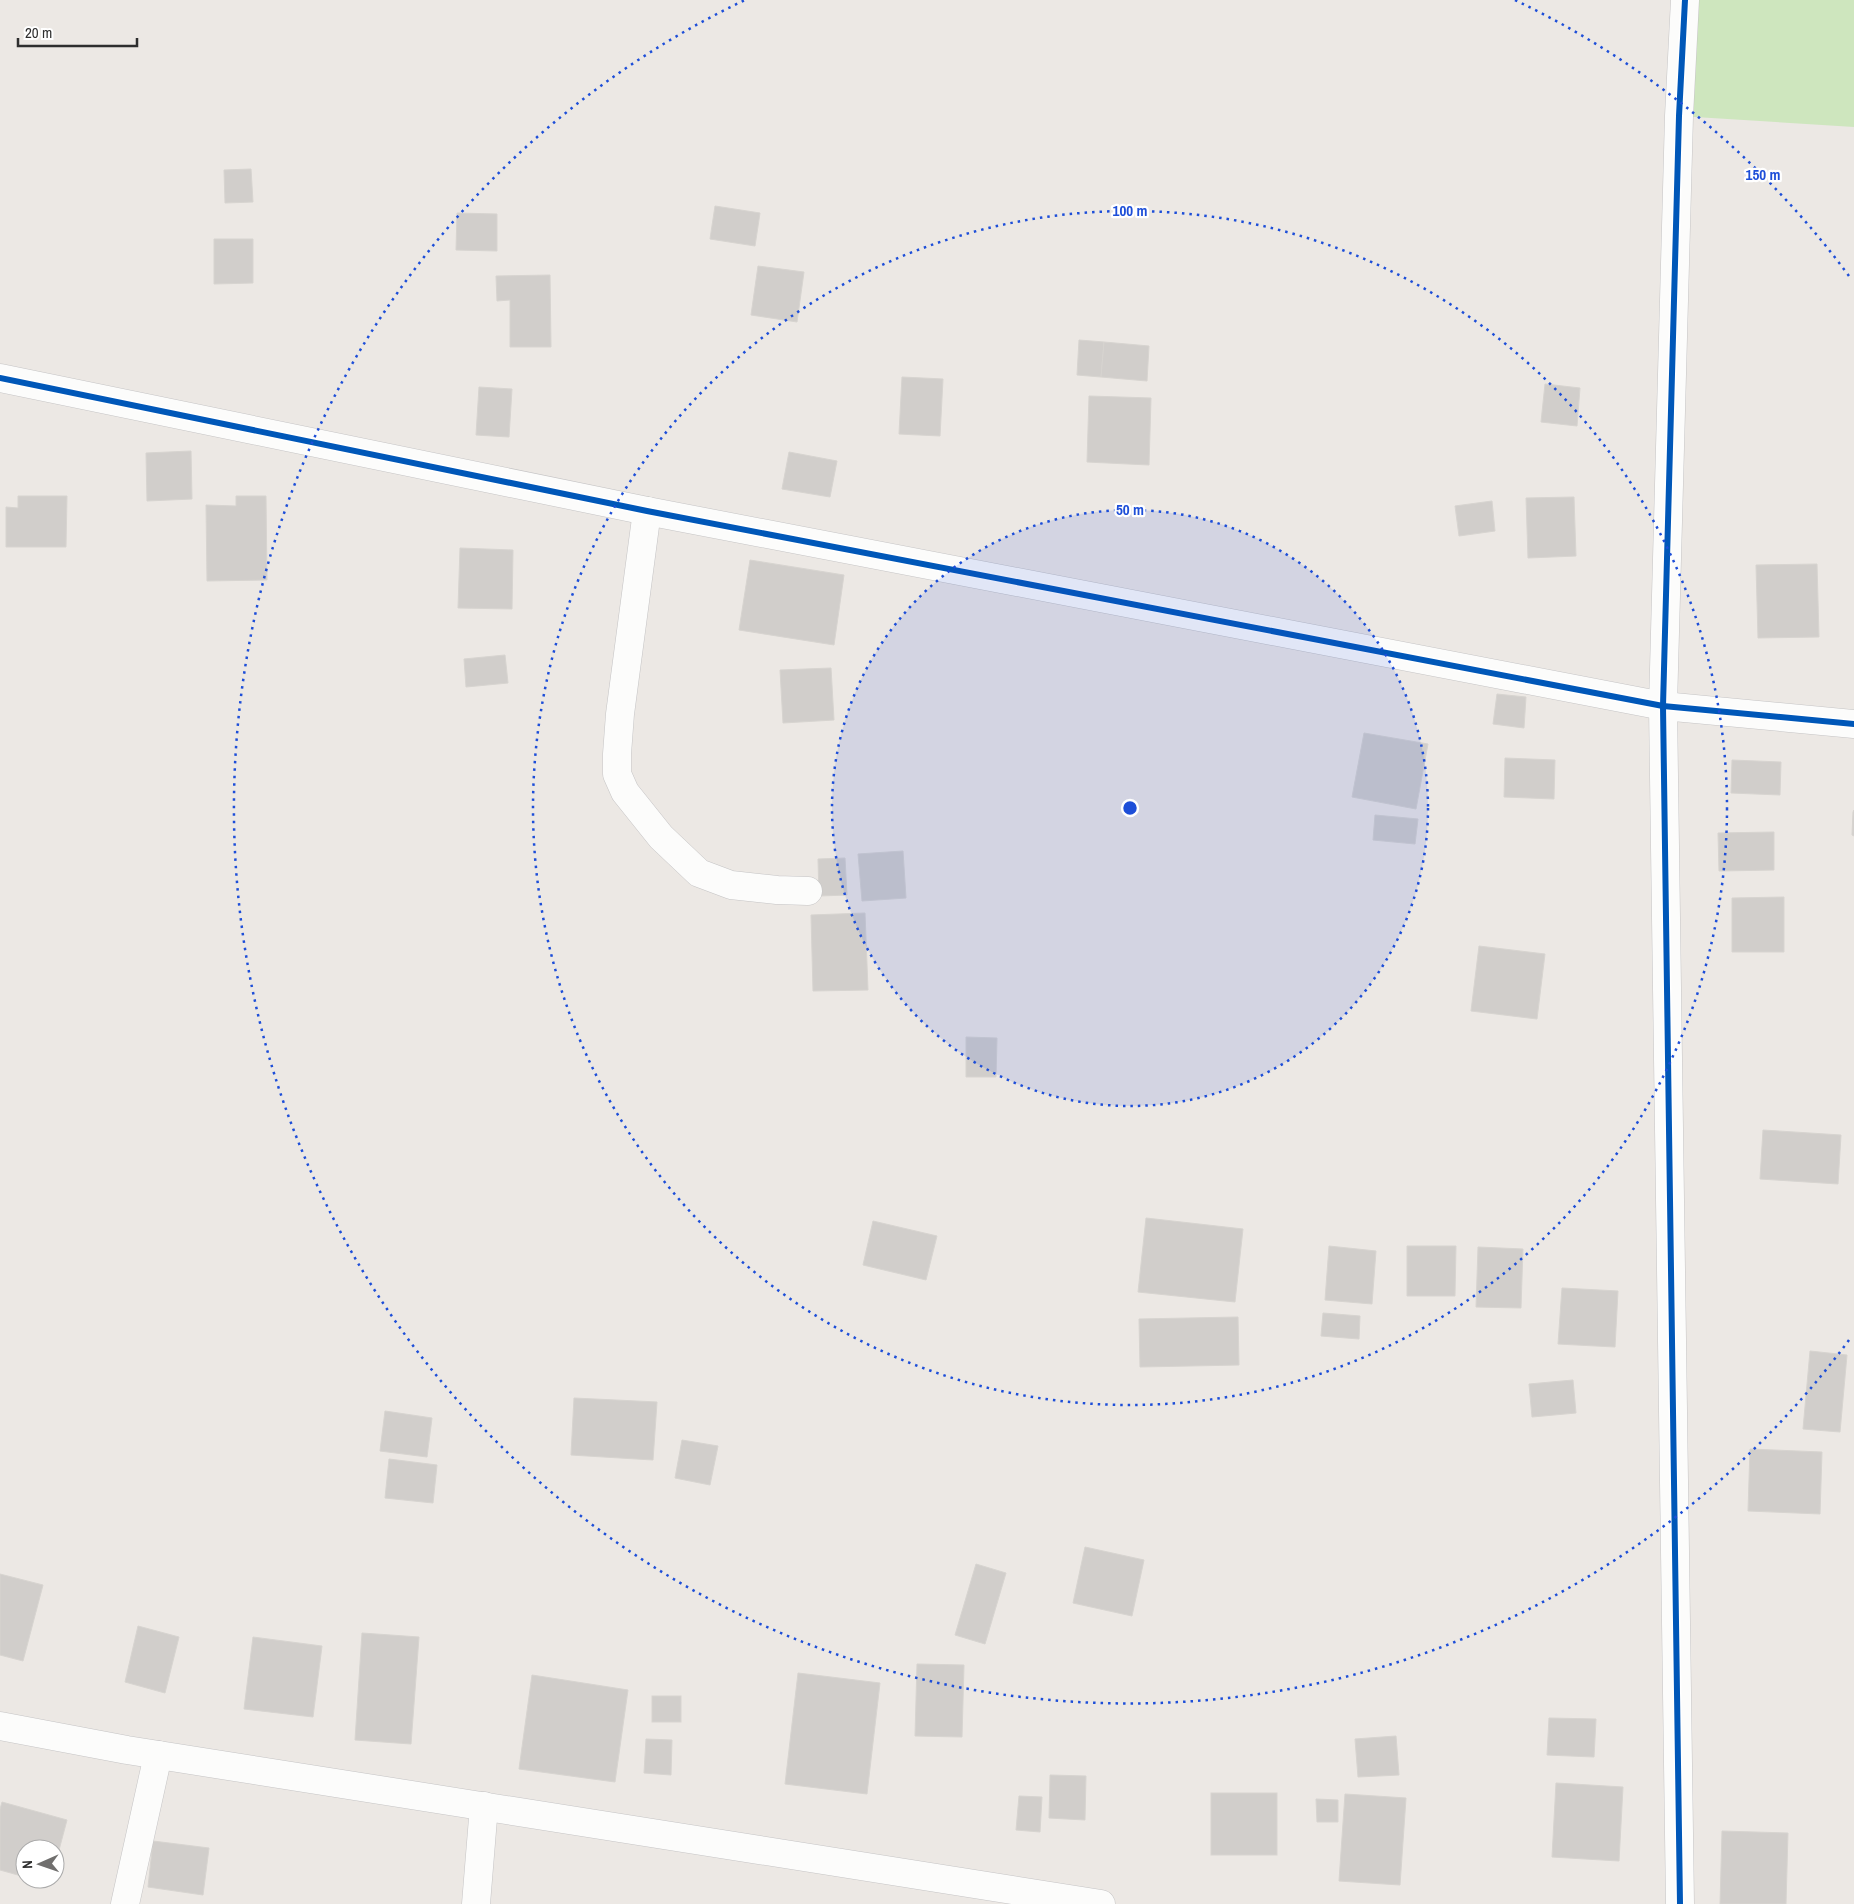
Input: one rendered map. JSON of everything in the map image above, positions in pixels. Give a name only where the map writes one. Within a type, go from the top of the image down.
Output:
[{"type":"street","points":[[1680,1904],[1664,706],[1679,116],[1685,0]]},
{"type":"street","points":[[0,378],[647,511],[1664,706],[1854,724]]},
{"type":"street","points":[[647,511],[620,714],[617,774],[625,792],[661,837],[699,872],[731,885],[808,891]]},
{"type":"street","points":[[0,1726],[158,1755],[1101,1904]]},
{"type":"street","points":[[125,1904],[158,1755]]},
{"type":"street","points":[[476,1904],[484,1806]]},
{"type":"green space","points":[[1685,0],[1854,0],[1854,127],[1679,116]]},
{"type":"building","points":[[251,169],[253,202],[225,203],[224,170]]},
{"type":"building","points":[[715,206],[760,213],[755,246],[710,239]]},
{"type":"building","points":[[457,213],[497,214],[497,251],[456,250]]},
{"type":"building","points":[[214,239],[253,239],[253,283],[214,284]]},
{"type":"building","points":[[758,266],[804,272],[797,322],[751,315]]},
{"type":"building","points":[[550,275],[551,347],[510,347],[510,300],[497,301],[496,276]]},
{"type":"building","points":[[1079,340],[1104,342],[1101,377],[1077,375]]},
{"type":"building","points":[[1104,342],[1149,346],[1147,381],[1101,377]]},
{"type":"building","points":[[902,377],[943,379],[940,436],[899,434]]},
{"type":"building","points":[[1545,384],[1580,388],[1577,426],[1541,422]]},
{"type":"building","points":[[479,387],[512,389],[509,437],[476,435]]},
{"type":"building","points":[[1089,396],[1151,398],[1149,465],[1087,462]]},
{"type":"building","points":[[191,451],[192,499],[147,501],[146,453]]},
{"type":"building","points":[[789,452],[837,461],[830,497],[782,489]]},
{"type":"building","points":[[18,496],[67,496],[66,547],[6,547],[6,507],[18,508]]},
{"type":"building","points":[[236,496],[266,496],[267,580],[207,581],[206,505],[236,506]]},
{"type":"building","points":[[1574,497],[1576,556],[1528,558],[1526,498]]},
{"type":"building","points":[[1492,501],[1495,531],[1459,536],[1455,506]]},
{"type":"building","points":[[460,548],[513,550],[512,609],[458,608]]},
{"type":"building","points":[[750,560],[844,575],[834,645],[739,630]]},
{"type":"building","points":[[1817,564],[1819,637],[1758,638],[1756,565]]},
{"type":"building","points":[[505,655],[508,683],[466,687],[464,659]]},
{"type":"building","points":[[831,668],[834,720],[783,723],[780,670]]},
{"type":"building","points":[[1497,694],[1526,697],[1524,728],[1493,724]]},
{"type":"building","points":[[1364,733],[1428,744],[1416,809],[1352,797]]},
{"type":"building","points":[[1505,758],[1555,760],[1554,799],[1504,797]]},
{"type":"building","points":[[1732,760],[1781,762],[1780,795],[1731,793]]},
{"type":"building","points":[[1854,810],[1854,836],[1852,835]]},
{"type":"building","points":[[1375,815],[1418,819],[1415,844],[1373,840]]},
{"type":"building","points":[[1774,832],[1774,870],[1719,871],[1718,833]]},
{"type":"building","points":[[903,851],[906,898],[862,901],[858,854]]},
{"type":"building","points":[[845,858],[847,895],[819,896],[818,859]]},
{"type":"building","points":[[1784,897],[1784,952],[1732,952],[1732,898]]},
{"type":"building","points":[[865,913],[868,990],[813,991],[811,915]]},
{"type":"building","points":[[1479,946],[1545,954],[1537,1019],[1471,1011]]},
{"type":"building","points":[[966,1037],[997,1038],[996,1077],[966,1077]]},
{"type":"building","points":[[1763,1130],[1841,1135],[1838,1184],[1760,1179]]},
{"type":"building","points":[[1146,1218],[1243,1229],[1235,1302],[1138,1292]]},
{"type":"building","points":[[873,1221],[937,1236],[926,1280],[863,1265]]},
{"type":"building","points":[[1329,1246],[1376,1251],[1372,1304],[1325,1300]]},
{"type":"building","points":[[1407,1246],[1456,1246],[1455,1296],[1407,1296]]},
{"type":"building","points":[[1478,1247],[1523,1249],[1521,1308],[1476,1307]]},
{"type":"building","points":[[1562,1288],[1618,1291],[1615,1347],[1558,1344]]},
{"type":"building","points":[[1323,1313],[1360,1316],[1359,1339],[1321,1336]]},
{"type":"building","points":[[1238,1317],[1239,1365],[1140,1367],[1139,1319]]},
{"type":"building","points":[[1810,1351],[1847,1355],[1840,1432],[1803,1429]]},
{"type":"building","points":[[1573,1380],[1576,1413],[1532,1417],[1529,1384]]},
{"type":"building","points":[[574,1398],[657,1402],[653,1460],[571,1455]]},
{"type":"building","points":[[385,1411],[432,1418],[427,1457],[380,1451]]},
{"type":"building","points":[[682,1440],[718,1446],[710,1485],[675,1478]]},
{"type":"building","points":[[1750,1449],[1822,1452],[1820,1514],[1748,1511]]},
{"type":"building","points":[[389,1459],[437,1465],[433,1503],[385,1498]]},
{"type":"building","points":[[1085,1547],[1144,1560],[1132,1616],[1073,1603]]},
{"type":"building","points":[[976,1564],[1006,1573],[985,1644],[955,1635]]},
{"type":"building","points":[[0,1574],[43,1585],[23,1661],[0,1655]]},
{"type":"building","points":[[138,1626],[179,1637],[165,1693],[125,1682]]},
{"type":"building","points":[[362,1633],[419,1637],[411,1744],[355,1740]]},
{"type":"building","points":[[253,1637],[322,1646],[313,1717],[244,1709]]},
{"type":"building","points":[[917,1664],[964,1665],[962,1737],[915,1736]]},
{"type":"building","points":[[798,1673],[880,1683],[867,1794],[785,1784]]},
{"type":"building","points":[[532,1675],[628,1690],[615,1782],[519,1769]]},
{"type":"building","points":[[652,1696],[681,1696],[681,1722],[652,1722]]},
{"type":"building","points":[[1549,1718],[1596,1719],[1594,1757],[1547,1755]]},
{"type":"building","points":[[1396,1736],[1399,1775],[1358,1777],[1355,1739]]},
{"type":"building","points":[[646,1739],[672,1740],[671,1775],[644,1773]]},
{"type":"building","points":[[1050,1775],[1086,1776],[1085,1820],[1049,1818]]},
{"type":"building","points":[[1556,1783],[1623,1787],[1619,1861],[1552,1857]]},
{"type":"building","points":[[1211,1793],[1277,1793],[1277,1855],[1211,1855]]},
{"type":"building","points":[[1345,1794],[1406,1798],[1400,1885],[1339,1881]]},
{"type":"building","points":[[1019,1796],[1042,1797],[1040,1832],[1016,1830]]},
{"type":"building","points":[[1316,1799],[1338,1800],[1338,1822],[1317,1822]]},
{"type":"building","points":[[2,1802],[67,1820],[62,1839],[15,1839],[15,1874],[0,1870],[0,1809]]},
{"type":"building","points":[[1722,1831],[1788,1833],[1786,1904],[1720,1904]]},
{"type":"building","points":[[153,1841],[209,1848],[203,1895],[148,1887]]},
{"type":"cycle path","points":[[1680,1904],[1663,706],[1679,116],[1685,0]]},
{"type":"cycle path","points":[[0,378],[647,511],[1663,706],[1854,724]]}]
